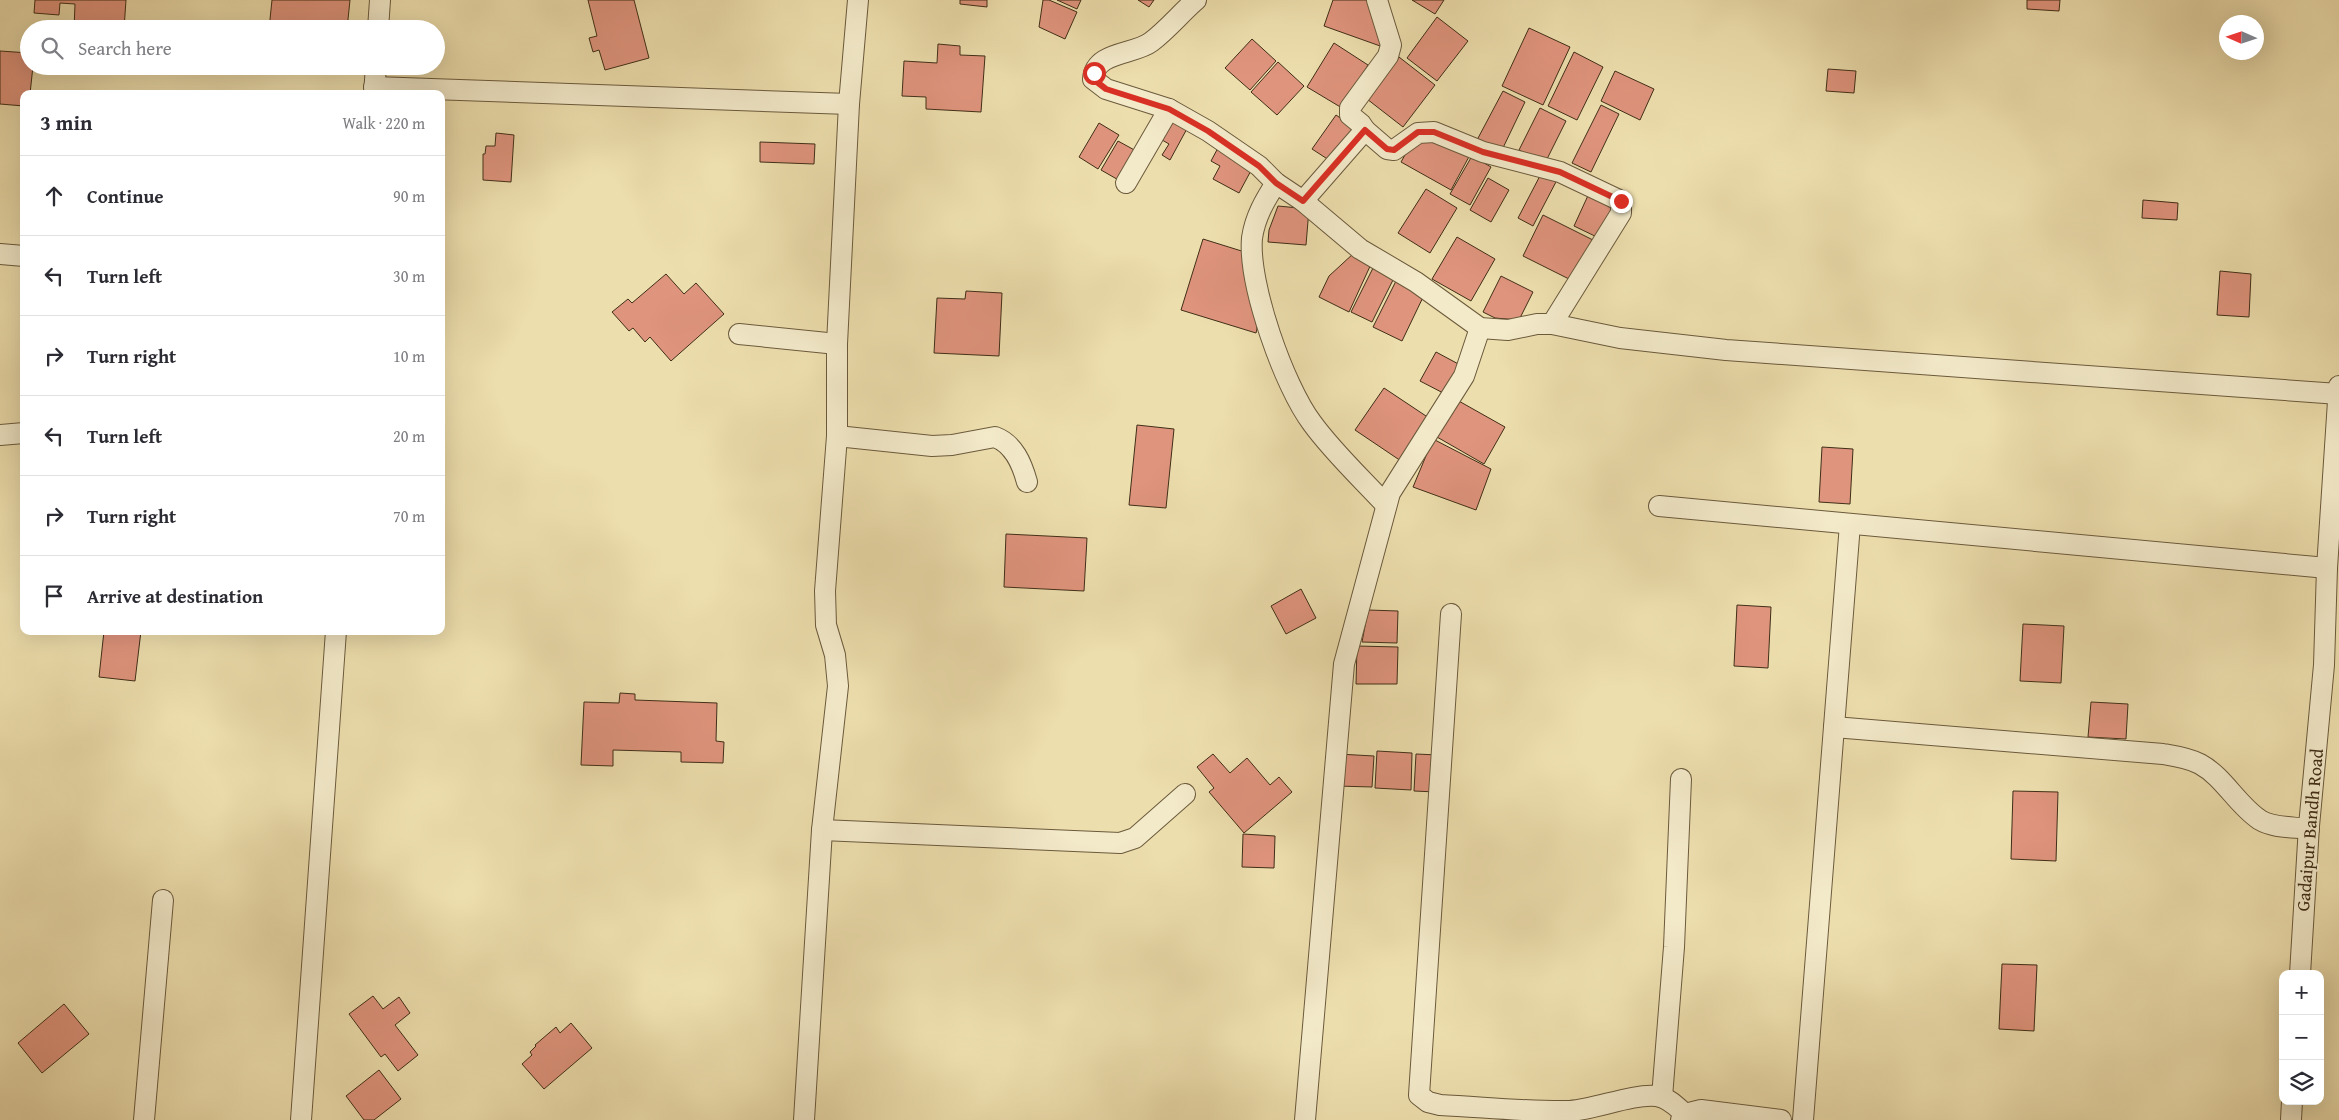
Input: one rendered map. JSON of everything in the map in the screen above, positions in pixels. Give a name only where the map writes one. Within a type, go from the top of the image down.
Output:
[{"type":"street","points":[[379,20],[380,0]]},
{"type":"street","points":[[804,1120],[822,830],[838,686],[835,655],[825,611],[837,436],[837,344],[849,104],[858,0]]},
{"type":"street","points":[[1196,0],[1152,41],[1140,48],[1109,58],[1098,66],[1093,79],[1106,89],[1169,109],[1208,131],[1252,161],[1276,183],[1303,201],[1360,249],[1416,282],[1480,328],[1508,330],[1552,324],[1620,338],[1726,350],[2339,394]]},
{"type":"street","points":[[1377,0],[1391,48],[1388,56],[1350,108],[1350,115],[1387,149],[1394,150],[1418,132],[1434,132],[1483,152],[1560,172],[1621,201],[1621,213],[1552,324]]},
{"type":"street","points":[[374,90],[375,75]]},
{"type":"street","points":[[445,92],[849,104]]},
{"type":"street","points":[[1126,183],[1169,109]]},
{"type":"street","points":[[1303,201],[1365,130]]},
{"type":"street","points":[[1276,183],[1264,200],[1256,219],[1252,251],[1271,337],[1299,404],[1312,424],[1386,505]]},
{"type":"street","points":[[0,254],[20,256]]},
{"type":"street","points":[[1305,1120],[1344,664],[1386,505],[1396,482],[1464,376],[1480,328]]},
{"type":"street","points":[[738,334],[837,344]]},
{"type":"street","name":"Gadaipur Bandh Road","points":[[2300,970],[2309,829],[2324,666],[2331,651],[2327,568],[2339,386]]},
{"type":"street","points":[[0,435],[20,433]]},
{"type":"street","points":[[837,436],[932,446],[952,445],[995,437],[1001,439],[1017,456],[1027,482]]},
{"type":"street","points":[[1659,506],[2327,568]]},
{"type":"street","points":[[1803,1120],[1850,524]]},
{"type":"street","points":[[1451,614],[1419,1095],[1422,1100],[1440,1105],[1570,1110],[1593,1108],[1643,1097],[1662,1098],[1683,1117],[1701,1110],[1781,1120]]},
{"type":"street","points":[[301,1120],[336,635]]},
{"type":"street","points":[[1834,727],[2163,754],[2200,764],[2216,776],[2242,805],[2260,820],[2277,826],[2309,829]]},
{"type":"street","points":[[1662,1098],[1674,947],[1681,779]]},
{"type":"street","points":[[822,830],[1120,843],[1134,838],[1185,794]]},
{"type":"street","points":[[144,1120],[163,900]]},
{"type":"street","points":[[2291,1120],[2292,1105]]},
{"type":"building","points":[[35,0],[126,0],[125,20],[74,20],[75,4],[60,3],[59,15],[34,13]]},
{"type":"building","points":[[272,0],[350,0],[348,20],[270,20]]},
{"type":"building","points":[[588,0],[634,0],[649,58],[605,70],[599,50],[593,52],[589,38],[597,36]]},
{"type":"building","points":[[960,0],[987,0],[987,7],[960,4]]},
{"type":"building","points":[[1043,0],[1049,0],[1077,12],[1065,39],[1039,27]]},
{"type":"building","points":[[1057,0],[1081,0],[1077,9]]},
{"type":"building","points":[[1138,0],[1154,0],[1149,7]]},
{"type":"building","points":[[1333,0],[1371,0],[1383,47],[1324,26]]},
{"type":"building","points":[[1412,0],[1444,0],[1435,14]]},
{"type":"building","points":[[2027,0],[2060,0],[2059,11],[2027,9]]},
{"type":"building","points":[[1437,17],[1468,41],[1437,81],[1407,58]]},
{"type":"building","points":[[1529,28],[1570,47],[1543,105],[1502,86]]},
{"type":"building","points":[[1252,39],[1276,61],[1250,90],[1225,68]]},
{"type":"building","points":[[1334,43],[1368,65],[1342,108],[1307,87]]},
{"type":"building","points":[[938,44],[960,46],[960,55],[985,56],[981,112],[926,109],[926,97],[902,96],[904,61],[937,63]]},
{"type":"building","points":[[0,51],[20,52],[20,75],[32,75],[30,90],[20,90],[20,106],[0,104]]},
{"type":"building","points":[[1574,52],[1603,67],[1577,120],[1548,106]]},
{"type":"building","points":[[1399,57],[1435,85],[1403,127],[1367,99]]},
{"type":"building","points":[[1278,62],[1304,86],[1277,115],[1251,92]]},
{"type":"building","points":[[1828,69],[1856,71],[1854,93],[1826,91]]},
{"type":"building","points":[[1615,71],[1654,89],[1640,120],[1601,101]]},
{"type":"building","points":[[1503,91],[1525,102],[1501,152],[1477,140]]},
{"type":"building","points":[[1601,105],[1619,114],[1591,172],[1572,163]]},
{"type":"building","points":[[1540,108],[1566,121],[1545,163],[1519,150]]},
{"type":"building","points":[[1169,114],[1189,125],[1170,160],[1162,155],[1169,144],[1157,137]]},
{"type":"building","points":[[1336,115],[1355,128],[1332,162],[1312,149]]},
{"type":"building","points":[[1099,123],[1119,135],[1098,169],[1079,157]]},
{"type":"building","points":[[496,133],[514,135],[511,182],[483,180],[483,154],[485,154],[486,146],[495,146]]},
{"type":"building","points":[[1434,133],[1471,153],[1451,190],[1401,162],[1415,137]]},
{"type":"building","points":[[1118,141],[1138,152],[1122,182],[1101,170]]},
{"type":"building","points":[[760,142],[815,144],[814,164],[760,162]]},
{"type":"building","points":[[1219,146],[1254,165],[1239,193],[1213,179],[1220,166],[1211,161]]},
{"type":"building","points":[[1472,156],[1491,167],[1470,205],[1450,194]]},
{"type":"building","points":[[1543,170],[1558,178],[1533,226],[1518,218]]},
{"type":"building","points":[[1488,178],[1509,190],[1491,222],[1470,210]]},
{"type":"building","points":[[1426,189],[1457,208],[1430,253],[1398,233]]},
{"type":"building","points":[[1591,189],[1618,202],[1601,239],[1574,226]]},
{"type":"building","points":[[2143,200],[2178,203],[2177,220],[2142,218]]},
{"type":"building","points":[[1278,206],[1309,209],[1306,245],[1268,242],[1269,230]]},
{"type":"building","points":[[1543,215],[1593,240],[1573,281],[1523,256]]},
{"type":"building","points":[[1457,237],[1495,259],[1471,301],[1432,279]]},
{"type":"building","points":[[1203,239],[1248,253],[1256,333],[1181,310]]},
{"type":"building","points":[[1354,253],[1372,262],[1349,312],[1319,297],[1329,276]]},
{"type":"building","points":[[1374,266],[1395,276],[1372,322],[1351,312]]},
{"type":"building","points":[[2220,271],[2251,274],[2249,317],[2217,315]]},
{"type":"building","points":[[666,274],[684,294],[696,283],[724,314],[671,361],[650,337],[645,342],[633,328],[629,331],[612,312],[628,299],[632,303]]},
{"type":"building","points":[[1501,276],[1533,292],[1519,320],[1495,318],[1483,312]]},
{"type":"building","points":[[1398,277],[1426,291],[1402,341],[1373,327]]},
{"type":"building","points":[[966,291],[1002,293],[999,356],[934,353],[937,298],[965,299]]},
{"type":"building","points":[[1436,352],[1464,367],[1449,396],[1420,381]]},
{"type":"building","points":[[1384,388],[1429,418],[1401,461],[1355,430]]},
{"type":"building","points":[[1457,400],[1505,427],[1484,464],[1437,437]]},
{"type":"building","points":[[1137,425],[1174,429],[1166,508],[1129,505]]},
{"type":"building","points":[[1433,439],[1491,469],[1476,510],[1413,487]]},
{"type":"building","points":[[1822,447],[1853,449],[1850,504],[1819,502]]},
{"type":"building","points":[[1006,534],[1087,538],[1084,591],[1004,587]]},
{"type":"building","points":[[1301,589],[1316,618],[1286,634],[1271,606]]},
{"type":"building","points":[[1737,605],[1771,607],[1768,668],[1734,666]]},
{"type":"building","points":[[1368,610],[1398,611],[1397,643],[1362,642]]},
{"type":"building","points":[[2023,624],[2064,626],[2061,683],[2020,681]]},
{"type":"building","points":[[104,635],[141,635],[135,681],[99,677]]},
{"type":"building","points":[[1357,646],[1398,647],[1397,684],[1356,684]]},
{"type":"building","points":[[620,693],[635,694],[635,700],[717,703],[716,741],[724,742],[723,763],[681,762],[681,752],[613,750],[613,766],[581,765],[584,702],[619,703]]},
{"type":"building","points":[[2091,702],[2128,704],[2126,739],[2088,737]]},
{"type":"building","points":[[1377,751],[1412,753],[1411,790],[1375,788]]},
{"type":"building","points":[[1213,754],[1230,773],[1247,758],[1270,785],[1279,777],[1292,792],[1244,833],[1209,792],[1214,788],[1197,767]]},
{"type":"building","points":[[1338,754],[1374,756],[1372,787],[1337,786]]},
{"type":"building","points":[[1416,754],[1438,755],[1436,792],[1414,791]]},
{"type":"building","points":[[2013,791],[2058,792],[2056,861],[2011,859]]},
{"type":"building","points":[[1243,834],[1275,836],[1274,868],[1242,867]]},
{"type":"building","points":[[2002,964],[2037,965],[2034,1031],[1999,1029]]},
{"type":"building","points":[[373,996],[383,1009],[399,997],[410,1013],[395,1025],[418,1055],[398,1071],[385,1054],[381,1057],[349,1014]]},
{"type":"building","points":[[64,1004],[89,1034],[42,1073],[18,1043]]},
{"type":"building","points":[[571,1023],[592,1048],[544,1089],[522,1064],[532,1055],[530,1052],[535,1045],[556,1027],[560,1033]]},
{"type":"building","points":[[379,1070],[401,1099],[374,1120],[364,1120],[346,1096]]},
{"type":"route","points":[[1094,73],[1093,79],[1106,89],[1169,109],[1208,131],[1259,166],[1276,183],[1303,201],[1365,130],[1390,150],[1398,148],[1418,132],[1434,132],[1483,152],[1560,172],[1621,201]]}]
